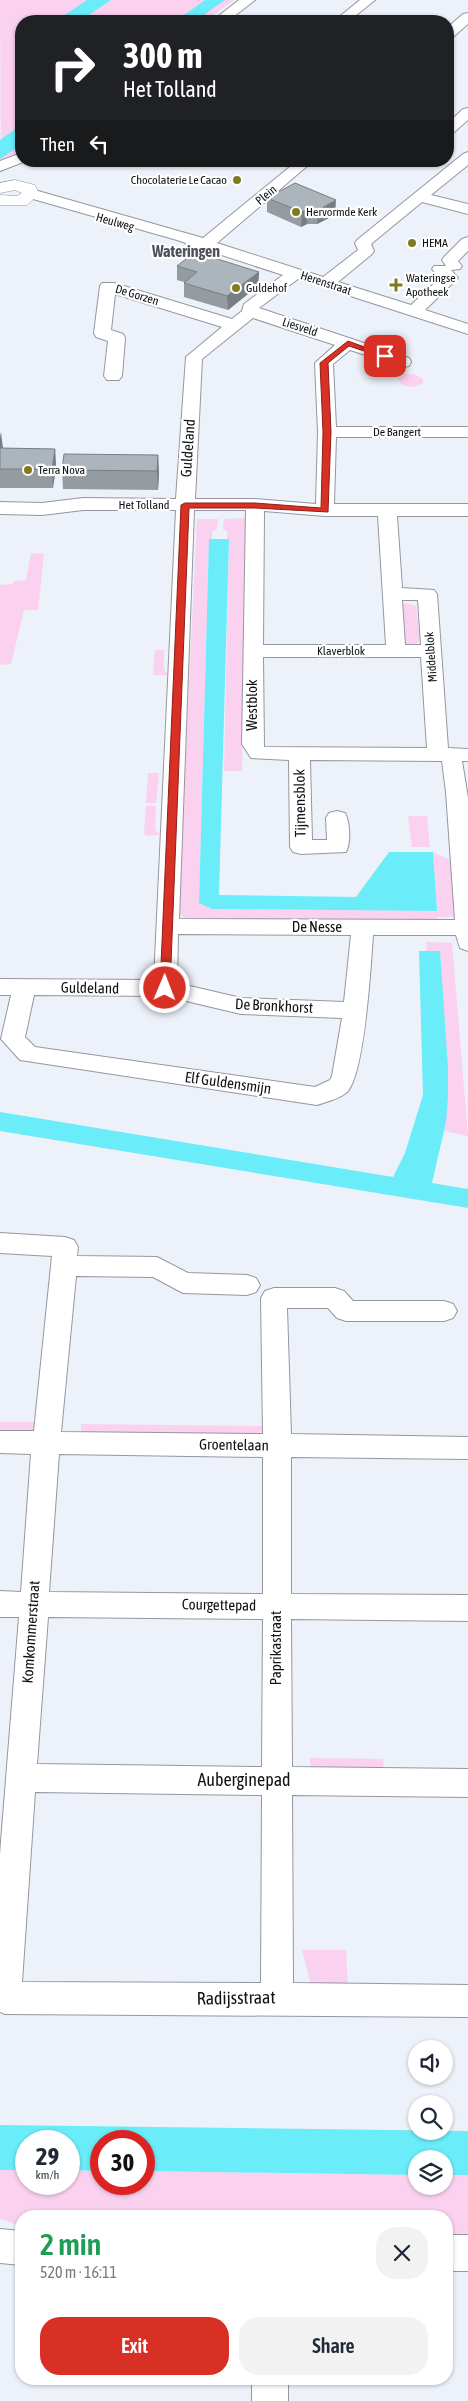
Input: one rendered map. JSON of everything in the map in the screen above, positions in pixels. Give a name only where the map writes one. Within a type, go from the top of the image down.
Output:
[{"type":"main road","points":[[1,195],[27,197]]},
{"type":"street","points":[[227,15],[248,0]]},
{"type":"street","points":[[349,15],[368,0]]},
{"type":"street","points":[[457,30],[468,17]]},
{"type":"street","points":[[454,125],[468,112]]},
{"type":"street","points":[[326,283],[366,251],[363,243],[421,197],[468,156]]},
{"type":"street","points":[[0,166],[15,160]]},
{"type":"street","name":"Plein","points":[[205,244],[219,226],[281,167]]},
{"type":"street","name":"Plein","points":[[183,236],[219,226],[298,167]]},
{"type":"street","points":[[441,202],[455,191]]},
{"type":"street","name":"Heulweg","points":[[27,197],[183,236]]},
{"type":"street","name":"Heulweg","points":[[27,197],[176,240],[197,245],[205,244]]},
{"type":"street","points":[[421,197],[466,207]]},
{"type":"street","name":"Herenstraat","points":[[183,236],[468,329]]},
{"type":"street","points":[[461,268],[450,260],[463,238]]},
{"type":"street","points":[[414,311],[450,278],[440,269],[461,268]]},
{"type":"street","name":"Guldeland","points":[[0,986],[165,988],[166,926],[185,505],[194,357],[251,312],[250,307],[296,273]]},
{"type":"street","name":"De Gorzen","points":[[113,376],[117,338],[102,333],[108,286],[233,325]]},
{"type":"street","name":"Liesveld","points":[[251,312],[403,362]]},
{"type":"street","points":[[325,510],[327,432],[324,363],[348,343]]},
{"type":"street","name":"De Bangert","points":[[327,432],[468,432]]},
{"type":"street","name":"Het Tolland","points":[[0,508],[42,508],[83,504],[255,505],[325,510],[386,511],[468,510]]},
{"type":"street","name":"Westblok","points":[[255,505],[252,744],[258,753],[452,754]]},
{"type":"street","points":[[386,511],[396,651]]},
{"type":"street","name":"Middelblok","points":[[392,594],[427,594],[431,651],[452,754],[457,792],[468,933]]},
{"type":"street","name":"Klaverblok","points":[[252,651],[431,651]]},
{"type":"street","name":"Tijmensblok","points":[[299,753],[301,847],[338,847],[337,818]]},
{"type":"street","name":"De Nesse","points":[[166,926],[363,927],[468,933]]},
{"type":"street","name":"Elf Guldensmijn","points":[[24,986],[13,1039],[28,1054],[317,1096],[339,1086],[344,1076],[355,1010],[363,927]]},
{"type":"street","name":"De Bronkhorst","points":[[165,988],[241,1006],[355,1010]]},
{"type":"street","points":[[0,1243],[65,1247],[64,1266],[157,1267],[183,1284],[247,1285]]},
{"type":"street","name":"Komkommerstraat","points":[[5,1998],[46,1442],[64,1266]]},
{"type":"street","name":"Paprikastraat","points":[[277,1998],[274,1298],[335,1298],[346,1311],[444,1311]]},
{"type":"street","name":"Groentelaan","points":[[0,1442],[468,1448]]},
{"type":"street","name":"Courgettepad","points":[[0,1604],[468,1608]]},
{"type":"street","name":"Auberginepad","points":[[21,1778],[468,1783]]},
{"type":"street","name":"Radijsstraat","points":[[5,1998],[277,1998],[468,2001]]},
{"type":"street","points":[[0,2246],[15,2247]]},
{"type":"street","points":[[453,2253],[468,2254]]},
{"type":"street","points":[[270,2385],[270,2401]]},
{"type":"shaded area","points":[[0,0],[234,0],[213,15],[15,15],[15,162],[1,173]]},
{"type":"shaded area","points":[[405,374],[414,374],[423,379],[423,383],[414,387],[402,385],[398,379]]},
{"type":"shaded area","points":[[247,518],[242,771],[224,771],[229,539],[227,539],[227,532],[223,528],[224,519]]},
{"type":"shaded area","points":[[197,519],[218,519],[217,529],[212,532],[212,539],[209,539],[199,903],[212,909],[437,911],[433,852],[455,862],[455,917],[437,917],[437,921],[186,920],[178,912]]},
{"type":"shaded area","points":[[31,553],[44,554],[38,610],[24,610],[11,664],[0,665],[0,585],[26,580]]},
{"type":"shaded area","points":[[405,603],[416,606],[420,641],[414,645],[403,642],[401,606]]},
{"type":"shaded area","points":[[155,650],[164,650],[164,670],[169,675],[153,675]]},
{"type":"shaded area","points":[[148,773],[159,773],[156,803],[146,803]]},
{"type":"shaded area","points":[[146,806],[156,806],[155,830],[161,835],[146,836],[144,833]]},
{"type":"shaded area","points":[[408,816],[427,816],[430,847],[412,847]]},
{"type":"shaded area","points":[[426,942],[452,943],[468,1136],[444,1131],[446,1122],[440,952],[427,951]]},
{"type":"shaded area","points":[[0,1422],[39,1422],[38,1429],[27,1437],[0,1436]]},
{"type":"shaded area","points":[[81,1424],[266,1426],[256,1438],[81,1437]]},
{"type":"shaded area","points":[[310,1758],[383,1759],[384,1774],[310,1773]]},
{"type":"shaded area","points":[[302,1950],[346,1950],[348,1988],[312,1988]]},
{"type":"shaded area","points":[[0,2170],[15,2170],[15,2195],[80,2195],[80,2170],[90,2171],[90,2195],[155,2195],[155,2171],[408,2175],[408,2195],[453,2195],[453,2175],[468,2175],[468,2239],[453,2238],[453,2210],[15,2210],[15,2224],[0,2219]]},
{"type":"water","points":[[87,0],[111,0],[89,15],[65,15]]},
{"type":"water","points":[[205,0],[225,0],[204,15],[184,15]]},
{"type":"water","points":[[15,129],[15,149],[0,159],[0,140]]},
{"type":"water","points":[[209,539],[229,539],[219,895],[356,897],[389,852],[433,852],[437,911],[212,909],[199,903]]},
{"type":"water","points":[[419,951],[440,951],[448,1067],[446,1122],[432,1183],[468,1189],[468,1208],[0,1131],[0,1112],[393,1177],[405,1153],[423,1095]]},
{"type":"water","points":[[0,2125],[408,2130],[408,2140],[453,2140],[453,2131],[468,2131],[468,2175],[453,2175],[453,2150],[408,2150],[408,2175],[155,2171],[155,2130],[90,2130],[90,2171],[80,2170],[80,2130],[15,2130],[15,2170],[0,2170]]},
{"type":"building","points":[[295,183],[336,200],[318,210],[307,209],[302,212],[267,198]]},
{"type":"building","points":[[195,252],[259,272],[227,296],[184,283],[197,272],[177,266]]},
{"type":"building","points":[[0,448],[55,449],[52,469],[0,469]]},
{"type":"building","points":[[64,454],[158,455],[157,471],[62,470]]},
{"type":"place","name":"Chocolaterie Le Cacao","points":[[237,180]]},
{"type":"place","name":"Hervormde Kerk","points":[[296,212]]},
{"type":"place","name":"HEMA","points":[[412,243]]},
{"type":"place","name":"Wateringse Apotheek","points":[[396,285]]},
{"type":"place","name":"Guldehof","points":[[236,288]]},
{"type":"place","name":"Terra Nova","points":[[28,470]]},
{"type":"district","name":"Wateringen","points":[[186,251]]},
{"type":"route","points":[[165,988],[166,926],[185,505],[255,505],[300,510],[325,510],[327,432],[324,363],[348,343],[385,356]]}]
